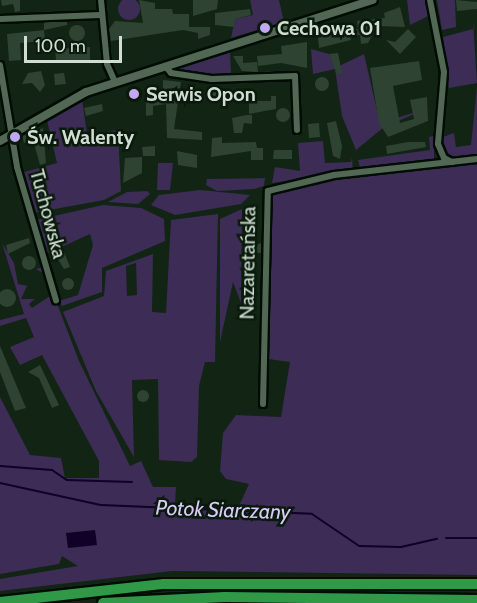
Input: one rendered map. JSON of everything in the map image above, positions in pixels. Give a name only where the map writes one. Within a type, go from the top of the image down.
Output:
[{"type":"highway","points":[[0,602],[164,584],[477,584]]},
{"type":"highway","points":[[103,603],[225,597],[477,600]]},
{"type":"street","points":[[101,0],[100,15],[115,82]]},
{"type":"street","points":[[0,141],[10,132],[115,82],[372,0]]},
{"type":"street","points":[[430,0],[444,72],[438,144],[444,158],[453,162]]},
{"type":"street","points":[[0,19],[100,15]]},
{"type":"street","name":"Tuchowska","points":[[0,65],[10,132],[56,300]]},
{"type":"street","points":[[165,66],[171,73],[212,78],[295,76],[297,130]]},
{"type":"street","name":"Nazaretańska","points":[[264,404],[268,191],[334,175],[477,159]]},
{"type":"shaded area","points":[[129,-2],[137,1],[140,9],[137,17],[129,20],[121,17],[118,9],[121,1]]},
{"type":"shaded area","points":[[250,0],[279,0],[284,22],[231,38],[235,19],[253,15]]},
{"type":"shaded area","points":[[407,0],[426,0],[428,16],[410,25]]},
{"type":"shaded area","points":[[437,0],[455,0],[456,27],[442,30]]},
{"type":"shaded area","points":[[473,21],[477,83],[449,88],[443,37],[473,29]]},
{"type":"shaded area","points":[[239,46],[230,50],[231,75],[274,71],[268,75],[212,77],[172,68]]},
{"type":"shaded area","points":[[311,49],[329,54],[335,68],[364,54],[380,123],[426,109],[384,127],[356,150],[342,116],[335,69],[313,74]]},
{"type":"shaded area","points":[[477,87],[477,156],[453,157],[444,152],[440,138],[454,133],[456,147],[471,145]]},
{"type":"shaded area","points":[[82,99],[87,134],[118,130],[121,191],[104,200],[33,213],[21,173],[57,163],[46,116]]},
{"type":"shaded area","points":[[434,136],[434,162],[360,167],[358,160],[430,150],[429,137]]},
{"type":"shaded area","points":[[323,141],[325,163],[351,162],[352,157],[353,171],[272,183],[275,167],[300,171],[298,143]]},
{"type":"shaded area","points":[[477,160],[477,575],[172,571],[0,591],[0,579],[78,566],[62,556],[59,564],[0,574],[0,397],[30,455],[61,458],[65,478],[99,478],[99,461],[42,355],[20,365],[10,347],[34,337],[26,318],[0,326],[0,320],[24,314],[2,243],[14,263],[18,284],[27,286],[21,299],[35,299],[29,304],[32,308],[50,296],[43,273],[36,269],[43,267],[79,361],[130,466],[141,461],[153,487],[176,487],[175,504],[193,509],[238,508],[249,484],[226,479],[220,471],[223,433],[236,415],[281,417],[290,362],[268,359],[264,316],[272,195],[299,184]]},
{"type":"shaded area","points":[[158,163],[173,163],[170,190],[157,190]]},
{"type":"shaded area","points":[[265,178],[264,186],[254,189],[217,191],[206,185],[207,179]]},
{"type":"shaded area","points":[[200,190],[250,195],[241,204],[175,215],[151,205],[159,195]]},
{"type":"shaded area","points":[[147,191],[150,194],[138,204],[108,202],[127,192]]},
{"type":"shaded area","points":[[103,205],[141,208],[164,219],[165,241],[102,268],[102,292],[62,306],[59,301],[78,295],[93,245],[90,234],[44,255],[36,220]]},
{"type":"shaded area","points":[[242,209],[241,303],[233,282],[220,342],[220,219]]},
{"type":"shaded area","points":[[218,214],[215,362],[205,362],[199,386],[197,457],[191,462],[159,460],[158,379],[132,380],[134,457],[96,391],[63,312],[104,296],[106,271],[153,254],[152,312],[166,313],[171,220]],"holes":[[[136,263],[137,295],[127,296],[126,266]]]},
{"type":"shaded area","points":[[95,530],[97,545],[68,548],[66,533]]},
{"type":"building","points":[[1,0],[20,0],[20,11],[15,12],[13,4],[2,6]]},
{"type":"building","points":[[139,0],[155,3],[155,9],[172,9],[173,14],[189,14],[189,27],[210,27],[210,35],[198,39],[198,33],[183,30],[111,41],[109,29],[115,21],[143,23]]},
{"type":"building","points":[[193,0],[218,0],[217,9],[193,16]]},
{"type":"building","points":[[456,0],[477,2],[477,9],[457,11]]},
{"type":"building","points":[[400,7],[405,27],[377,26],[368,43],[361,44],[360,35],[350,35],[351,40],[319,48],[318,37],[358,29],[357,21],[385,18],[384,13]]},
{"type":"building","points":[[250,9],[251,15],[235,19],[234,27],[215,25],[215,13]]},
{"type":"building","points":[[44,22],[67,22],[67,25],[44,30]]},
{"type":"building","points":[[77,25],[83,27],[85,33],[83,39],[77,41],[71,39],[69,33],[71,27]]},
{"type":"building","points":[[408,29],[416,37],[400,54],[386,40],[395,42]]},
{"type":"building","points":[[44,30],[45,41],[20,43],[21,60],[9,61],[7,34]]},
{"type":"building","points":[[307,42],[307,68],[281,63],[258,66],[257,56],[282,54],[281,46]]},
{"type":"building","points":[[90,47],[90,60],[56,60],[55,49]]},
{"type":"building","points":[[338,53],[342,73],[337,75],[329,54]]},
{"type":"building","points":[[233,56],[243,56],[243,63],[257,62],[258,72],[242,71]]},
{"type":"building","points":[[419,61],[422,80],[393,86],[400,123],[414,119],[410,100],[427,97],[428,121],[388,137],[379,123],[370,68]]},
{"type":"building","points":[[41,71],[45,85],[40,92],[32,83],[22,84],[28,73]]},
{"type":"building","points":[[64,73],[66,84],[55,85],[54,74]]},
{"type":"building","points":[[319,77],[325,77],[329,84],[325,91],[319,91],[315,87],[315,81]]},
{"type":"building","points":[[163,80],[181,82],[174,129],[202,132],[202,140],[167,138],[166,104],[153,106],[153,115],[146,116],[146,100],[156,100],[155,94],[175,101],[176,90],[163,90]]},
{"type":"building","points":[[226,89],[226,98],[211,99],[211,90]]},
{"type":"building","points":[[271,96],[276,96],[276,109],[249,114],[249,101],[271,101]]},
{"type":"building","points":[[102,104],[103,111],[86,116],[84,108]]},
{"type":"building","points":[[280,108],[286,108],[290,115],[286,122],[280,122],[276,118],[276,112]]},
{"type":"building","points":[[252,115],[252,124],[244,123],[242,133],[234,133],[232,118]]},
{"type":"building","points":[[336,121],[342,146],[340,159],[333,156],[327,123]]},
{"type":"building","points":[[319,123],[320,137],[309,138],[308,124]]},
{"type":"building","points":[[43,128],[46,163],[40,165],[33,140],[24,143],[22,136]]},
{"type":"building","points":[[222,137],[222,143],[256,142],[257,148],[263,148],[263,160],[251,160],[251,151],[211,157],[212,138]]},
{"type":"building","points":[[425,142],[426,147],[387,154],[386,146]]},
{"type":"building","points":[[155,146],[155,156],[143,156],[142,147]]},
{"type":"building","points":[[274,150],[292,150],[292,159],[273,159]]},
{"type":"building","points":[[177,151],[197,155],[197,168],[178,165]]},
{"type":"building","points":[[142,157],[142,173],[123,183],[125,158]]},
{"type":"building","points":[[29,238],[30,243],[8,254],[6,245]]},
{"type":"building","points":[[262,243],[261,253],[243,252],[243,247]]},
{"type":"building","points":[[63,249],[70,267],[64,269],[54,253]]},
{"type":"building","points":[[29,256],[34,258],[36,263],[34,268],[29,270],[24,268],[22,263],[24,258]]},
{"type":"building","points":[[70,278],[74,284],[70,290],[66,290],[62,282]]},
{"type":"building","points":[[7,289],[13,292],[16,298],[13,304],[7,307],[1,304],[-2,298],[1,292]]},
{"type":"building","points":[[0,346],[26,408],[15,411],[0,372]]},
{"type":"building","points":[[40,365],[59,405],[52,408],[39,378],[28,372]]},
{"type":"building","points":[[145,390],[148,391],[148,401],[141,402],[138,401],[137,394],[138,391]]},
{"type":"waterway","points":[[0,466],[52,470],[67,480],[132,482]]},
{"type":"waterway","name":"Potok Siarczany","points":[[0,483],[101,505],[312,514],[359,546],[401,547],[437,539]]},
{"type":"waterway","name":"Potok Siarczany","points":[[446,538],[477,538]]},
{"type":"place","name":"Cechowa 01","points":[[265,28]]},
{"type":"place","name":"Serwis Opon","points":[[134,94]]},
{"type":"place","name":"Św. Walenty","points":[[15,137]]}]
